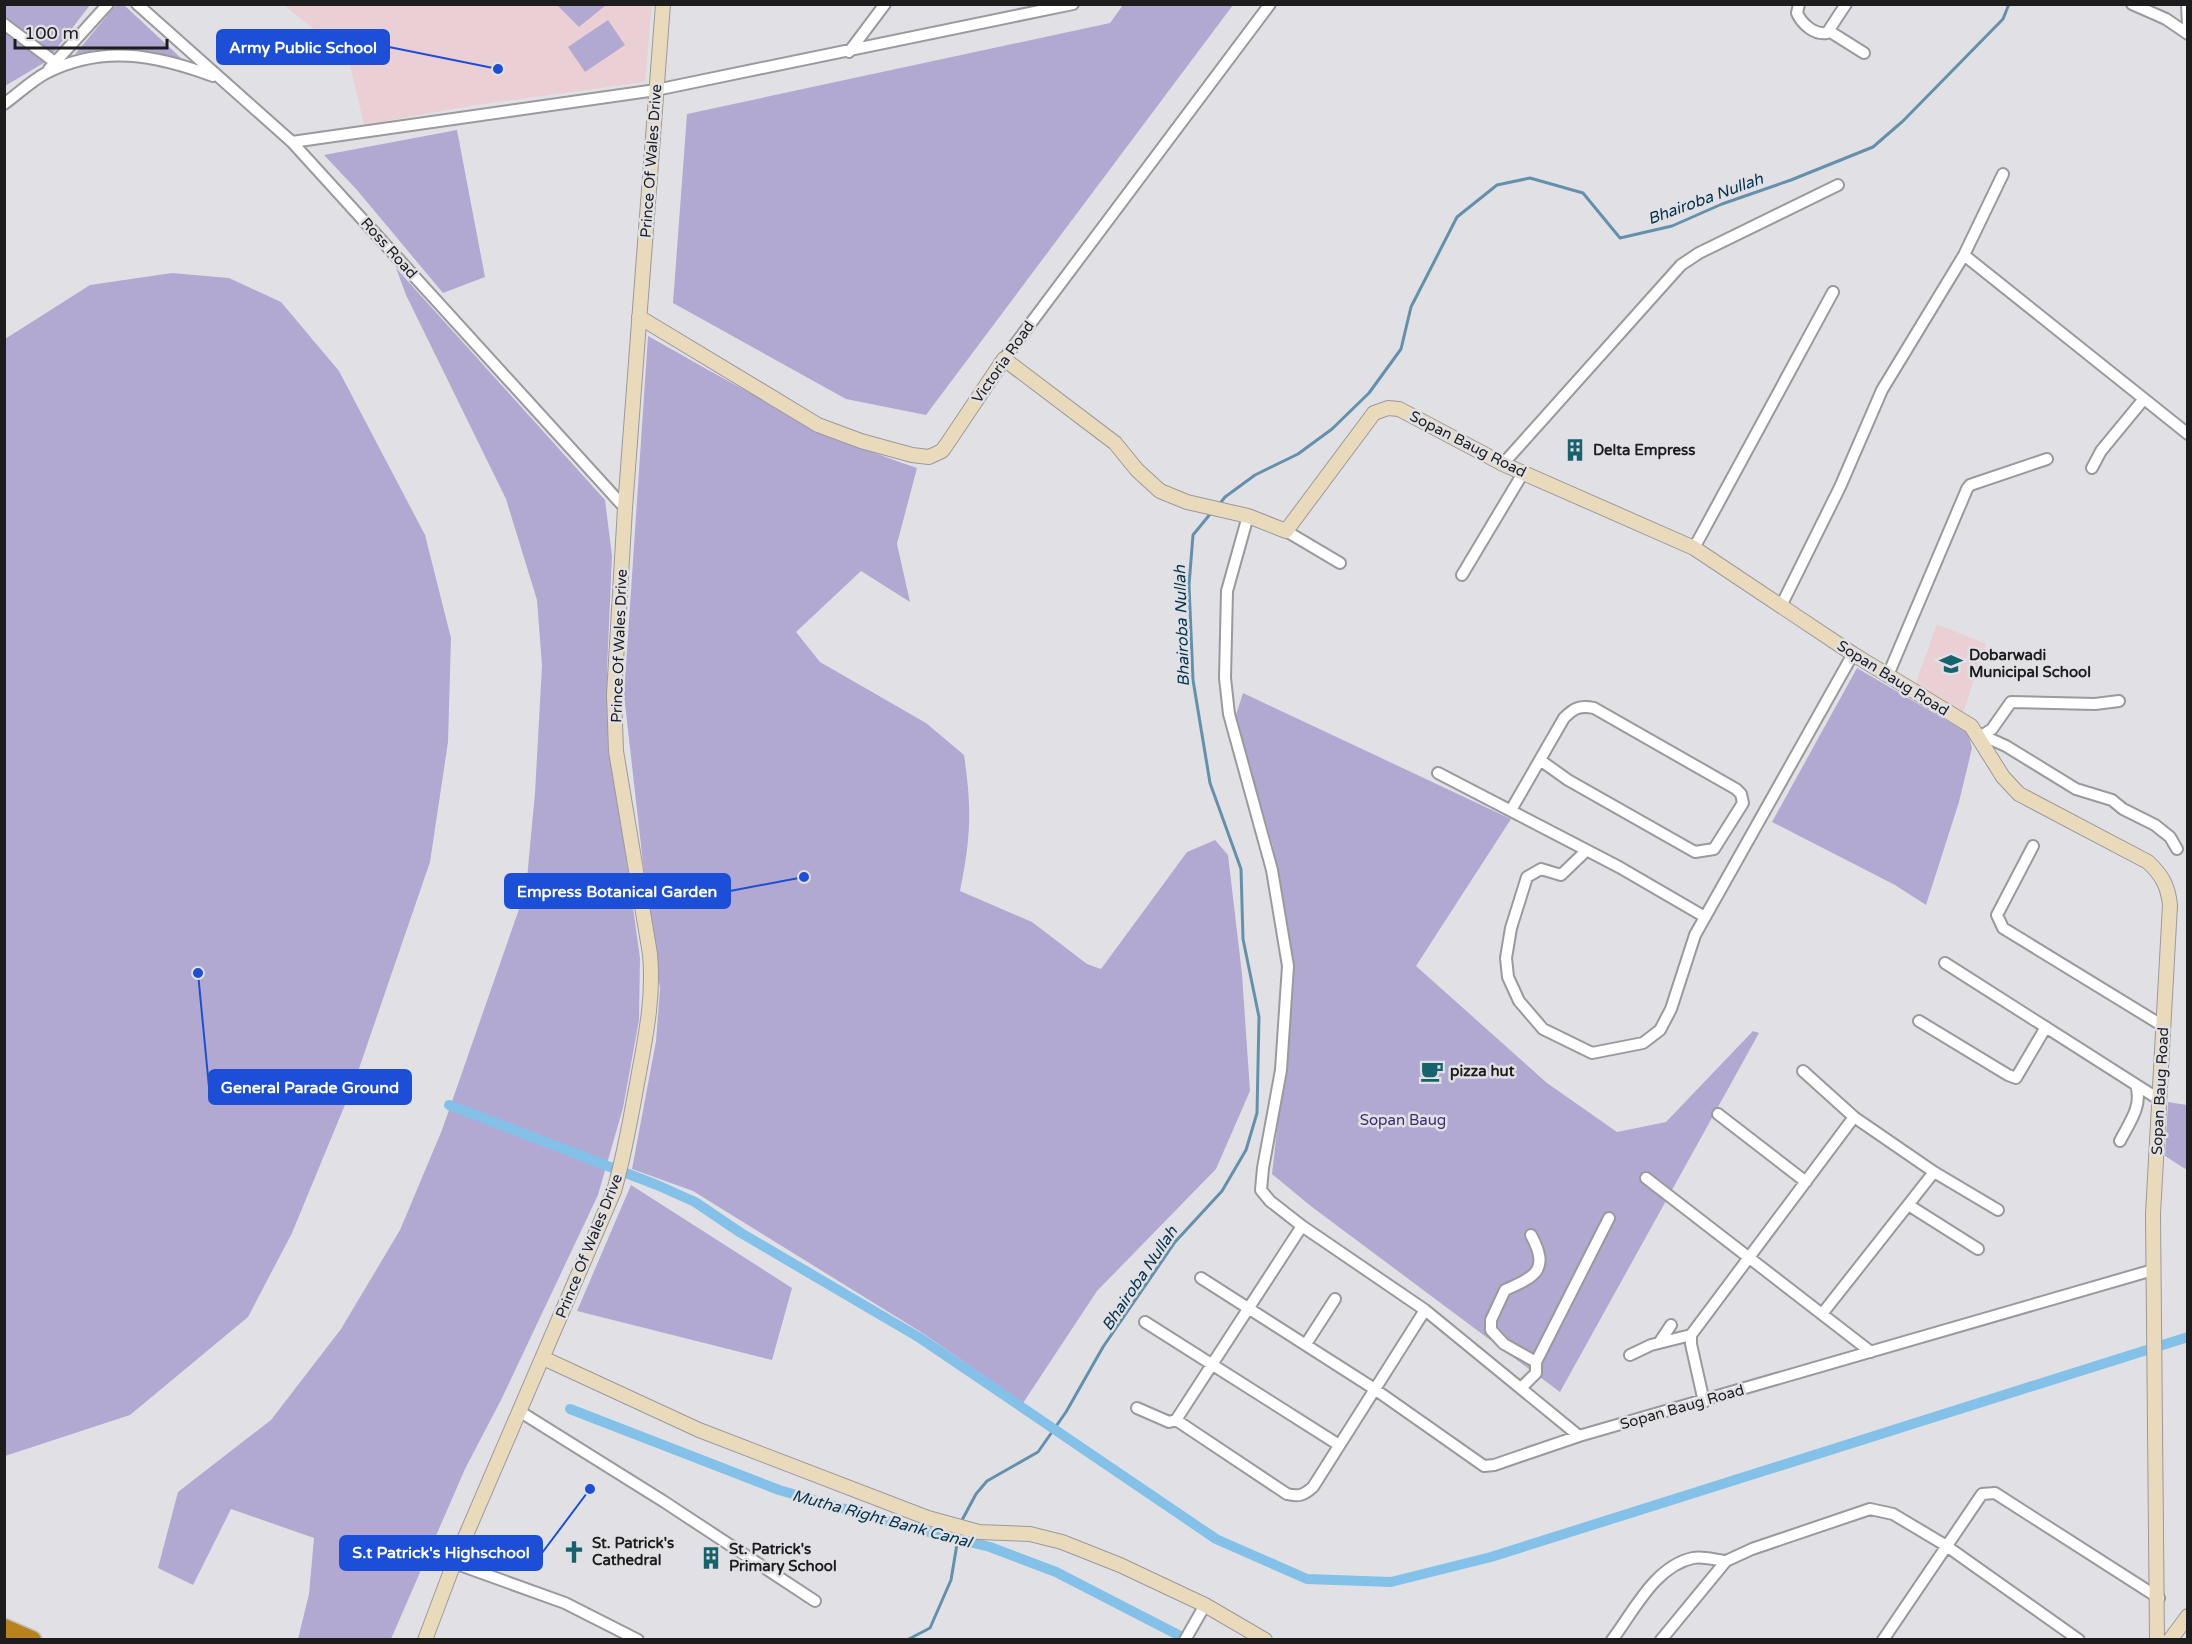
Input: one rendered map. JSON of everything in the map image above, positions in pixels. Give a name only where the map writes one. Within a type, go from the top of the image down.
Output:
[{"type":"highway","points":[[4,1628],[32,1640]]},
{"type":"street","points":[[4,104],[45,74],[108,4]]},
{"type":"street","name":"Ross Road","points":[[137,4],[292,142],[625,508]]},
{"type":"street","name":"Prince Of Wales Drive","points":[[425,1640],[454,1563],[614,1191],[625,1153],[650,1012],[653,984],[616,752],[614,695],[625,508],[663,4]]},
{"type":"street","points":[[849,52],[885,4]]},
{"type":"street","points":[[292,142],[656,90],[1073,4]]},
{"type":"street","name":"Victoria Road","points":[[639,317],[818,424],[861,441],[929,457],[942,451],[1004,359],[1270,4]]},
{"type":"street","points":[[1799,4],[1797,13],[1800,20],[1814,32],[1821,34],[1829,31],[1846,4]]},
{"type":"street","points":[[2132,4],[2166,19],[2187,34]]},
{"type":"street","points":[[2187,4],[2187,27]]},
{"type":"street","points":[[4,24],[56,63]]},
{"type":"street","points":[[1829,31],[1864,53]]},
{"type":"street","points":[[45,74],[83,60],[117,55],[172,61],[219,79]]},
{"type":"street","points":[[1781,606],[1840,487],[1882,390],[1964,255],[2003,174]]},
{"type":"street","points":[[1503,464],[1681,265],[1699,253],[1838,185]]},
{"type":"street","points":[[1964,255],[2187,434]]},
{"type":"street","points":[[1694,548],[1833,292]]},
{"type":"street","points":[[1004,359],[1115,443],[1146,480],[1165,494],[1187,502],[1241,514],[1286,531],[1340,563]]},
{"type":"street","points":[[2092,468],[2101,451],[2143,400]]},
{"type":"street","name":"Sopan Baug Road","points":[[1286,531],[1374,413],[1380,410],[1399,409],[1503,464],[1694,548],[1853,654],[1971,726],[1980,734],[2003,777],[2019,794],[2148,862],[2160,873],[2168,888],[2170,905],[2153,1214],[2157,1359],[2157,1640]]},
{"type":"street","points":[[1888,675],[1967,489],[1970,485],[2047,459]]},
{"type":"street","points":[[1462,575],[1523,473]]},
{"type":"street","points":[[1241,514],[1227,591],[1226,687],[1232,726],[1272,870],[1288,966],[1281,1070],[1261,1190],[1270,1201],[1302,1226],[1425,1310],[1579,1436]]},
{"type":"street","points":[[1586,851],[1561,875],[1541,869],[1527,877],[1510,928],[1506,958],[1508,977],[1519,1001],[1543,1029],[1592,1053],[1643,1043],[1660,1030],[1671,1010],[1689,950],[1705,916],[1749,837],[1781,786],[1853,654]]},
{"type":"street","points":[[1980,734],[1992,729],[2011,702],[2095,704],[2119,701]]},
{"type":"street","points":[[1511,810],[1540,760],[1569,713],[1575,708],[1585,706],[1594,708],[1736,789],[1741,794],[1743,803],[1714,849],[1695,852],[1568,780],[1540,760]]},
{"type":"street","points":[[1980,734],[2076,789],[2112,800],[2123,809],[2155,825],[2170,837],[2177,849]]},
{"type":"street","points":[[1438,773],[1511,810],[1705,916]]},
{"type":"street","points":[[1730,825],[1749,837]]},
{"type":"street","points":[[2033,846],[1997,915],[1997,921],[2003,928],[2163,1026]]},
{"type":"street","points":[[1945,963],[2160,1100]]},
{"type":"street","points":[[1919,1021],[2016,1078],[2046,1027]]},
{"type":"street","points":[[1803,1071],[1854,1117],[1934,1173],[1998,1210]]},
{"type":"street","points":[[2120,1141],[2138,1106],[2140,1096],[2136,1085]]},
{"type":"street","points":[[1718,1114],[1806,1182]]},
{"type":"street","points":[[1704,1402],[1690,1344],[1691,1335],[1854,1117]]},
{"type":"street","points":[[1822,1314],[1934,1173]]},
{"type":"street","points":[[1646,1178],[1871,1352]]},
{"type":"street","points":[[1910,1206],[1978,1249]]},
{"type":"street","points":[[1521,1388],[1536,1373],[1536,1362],[1610,1218]]},
{"type":"street","points":[[1137,1408],[1169,1422],[1176,1420],[1210,1364],[1302,1226]]},
{"type":"street","points":[[1531,1235],[1541,1253],[1540,1265],[1530,1280],[1505,1290],[1491,1320],[1491,1330],[1504,1344],[1536,1362]]},
{"type":"street","name":"Sopan Baug Road","points":[[1202,1278],[1373,1388],[1484,1466],[1494,1465],[1579,1436],[1704,1402],[2153,1270]]},
{"type":"street","points":[[1306,1344],[1335,1299]]},
{"type":"street","points":[[1176,1420],[1287,1494],[1297,1497],[1313,1487],[1373,1388],[1425,1310]]},
{"type":"street","points":[[1145,1322],[1339,1445]]},
{"type":"street","points":[[1659,1343],[1671,1325]]},
{"type":"street","points":[[1630,1355],[1659,1343],[1691,1335]]},
{"type":"street","points":[[543,1358],[699,1430],[928,1518],[979,1532],[1030,1534],[1062,1542],[1120,1565],[1201,1610],[1265,1640]]},
{"type":"street","points":[[519,1411],[682,1513],[815,1601]]},
{"type":"street","points":[[1883,1640],[1945,1545],[1982,1494],[1995,1493],[2158,1598]]},
{"type":"street","points":[[1661,1640],[1725,1561],[1752,1549],[1870,1509],[1893,1514],[1945,1545],[2079,1640]]},
{"type":"street","points":[[1612,1640],[1664,1571],[1677,1563],[1696,1558],[1725,1561]]},
{"type":"street","points":[[454,1563],[565,1603],[638,1640]]},
{"type":"street","points":[[1185,1640],[1201,1610]]},
{"type":"street","points":[[2170,1640],[2187,1616]]},
{"type":"shaded area","points":[[284,5],[652,5],[645,82],[476,105],[364,125],[348,57]]},
{"type":"shaded area","name":"Dobarwadi Municipal School","points":[[1937,624],[1986,644],[1963,713],[1915,685]]},
{"type":"green space","points":[[117,4],[124,5],[182,59],[129,49],[104,49],[75,54]]},
{"type":"green space","points":[[4,5],[90,5],[47,61],[5,86]]},
{"type":"green space","points":[[557,5],[606,5],[579,27]]},
{"type":"green space","points":[[1123,5],[1233,5],[926,415],[846,399],[673,303],[687,114],[1110,23]]},
{"type":"green space","points":[[608,20],[625,45],[585,72],[568,47]]},
{"type":"green space","points":[[457,130],[485,277],[443,293],[357,190],[324,155]]},
{"type":"green space","points":[[396,268],[605,500],[612,556],[607,670],[610,741],[640,958],[639,1020],[623,1108],[598,1195],[502,1398],[465,1469],[391,1639],[298,1639],[309,1594],[314,1538],[231,1509],[193,1585],[158,1568],[178,1492],[271,1420],[341,1329],[400,1230],[442,1130],[526,889],[535,793],[542,666],[537,600],[506,499],[406,295]]},
{"type":"green space","points":[[172,273],[229,278],[281,302],[339,371],[425,535],[451,638],[448,742],[430,862],[354,1083],[292,1233],[248,1317],[130,1415],[5,1456],[5,339],[90,285]]},
{"type":"green space","points":[[648,336],[813,426],[917,468],[897,544],[910,602],[861,571],[796,632],[820,662],[926,723],[964,755],[969,823],[960,891],[1032,922],[1087,964],[1101,969],[1187,852],[1215,840],[1228,855],[1242,974],[1250,1091],[1216,1169],[1097,1291],[1023,1403],[924,1334],[693,1191],[632,1169],[656,1041],[660,989],[624,695]]},
{"type":"green space","points":[[1857,668],[1968,733],[1972,748],[1959,802],[1926,905],[1895,885],[1772,822]]},
{"type":"green space","name":"Sopan Baug","points":[[1243,693],[1511,819],[1416,966],[1547,1083],[1617,1132],[1666,1122],[1753,1031],[1759,1033],[1560,1392],[1312,1207],[1272,1174],[1285,1060],[1289,961],[1277,892],[1273,847],[1235,718]]},
{"type":"green space","points":[[2168,1102],[2187,1105],[2187,1170],[2165,1156]]},
{"type":"green space","points":[[631,1185],[792,1288],[772,1360],[577,1311]]},
{"type":"waterway","name":"Bhairoba Nullah","points":[[1218,506],[1225,497],[1255,475],[1298,454],[1332,429],[1369,393],[1401,349],[1411,307],[1457,217],[1497,185],[1530,178],[1583,193],[1620,238],[1672,226],[1722,204],[1791,180],[1873,147],[1903,121],[2003,19],[2009,4]]},
{"type":"waterway","name":"Bhairoba Nullah","points":[[961,1522],[976,1494],[987,1481],[1038,1452],[1066,1412],[1103,1347],[1175,1242],[1222,1191],[1246,1150],[1257,1113],[1259,1017],[1243,939],[1241,869],[1210,783],[1193,680],[1189,585],[1193,535],[1211,513]]},
{"type":"waterway","points":[[449,1105],[657,1185],[695,1202],[741,1233],[920,1338],[1216,1539],[1307,1579],[1391,1582],[1491,1557],[2188,1337]]},
{"type":"waterway","name":"Mutha Right Bank Canal","points":[[570,1409],[779,1490],[904,1526],[990,1547],[1056,1572],[1188,1640]]},
{"type":"waterway","name":"Bhairoba Nullah","points":[[907,1640],[930,1628],[951,1580],[959,1532]]},
{"type":"place","name":"Army Public School","points":[[498,69]]},
{"type":"place","name":"Delta Empress","points":[[1575,450]]},
{"type":"place","name":"Dobarwadi Municipal School","points":[[1951,664]]},
{"type":"place","name":"Empress Botanical Garden","points":[[804,877]]},
{"type":"place","name":"General Parade Ground","points":[[198,973]]},
{"type":"place","name":"pizza hut","points":[[1432,1071]]},
{"type":"place","name":"S.t Patrick's Highschool","points":[[590,1489]]},
{"type":"place","name":"St. Patrick's Cathedral","points":[[574,1552]]},
{"type":"place","name":"St. Patrick's Primary School","points":[[711,1558]]}]
